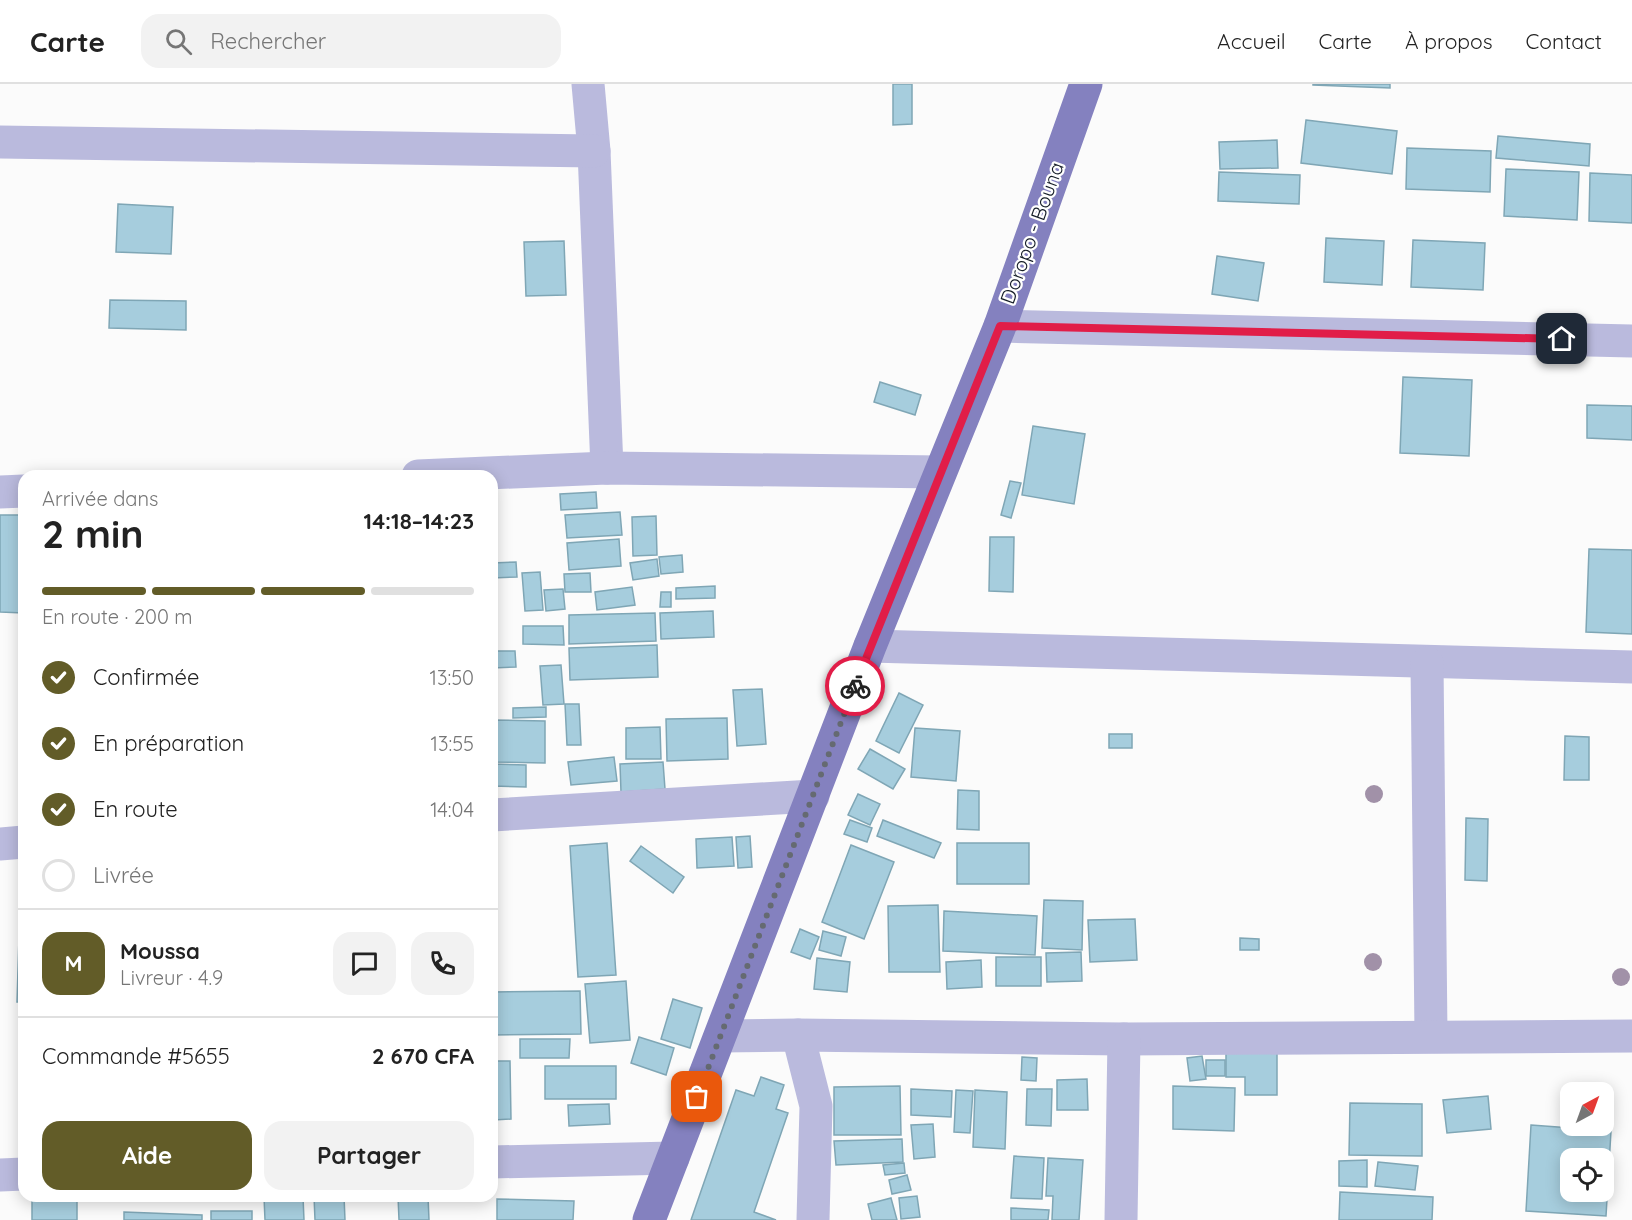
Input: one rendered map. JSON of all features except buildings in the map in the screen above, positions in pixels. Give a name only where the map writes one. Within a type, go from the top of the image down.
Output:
[{"type":"main road","name":"Doropo - Bouna","points":[[650,1220],[870,646],[1000,326],[1086,84]]},
{"type":"street","points":[[588,84],[594,151],[608,468]]},
{"type":"street","points":[[0,142],[594,151]]},
{"type":"street","points":[[1000,326],[1632,341]]},
{"type":"street","points":[[498,473],[608,468],[940,472]]},
{"type":"street","points":[[0,492],[18,491]]},
{"type":"street","points":[[870,646],[1632,668]]},
{"type":"street","points":[[1427,663],[1431,1035]]},
{"type":"street","points":[[498,815],[813,796]]},
{"type":"street","points":[[0,844],[18,842]]},
{"type":"street","points":[[798,1035],[816,1106],[813,1220]]},
{"type":"street","points":[[720,1036],[1124,1039],[1431,1035],[1632,1036]]},
{"type":"street","points":[[1121,1220],[1124,1039]]},
{"type":"street","points":[[498,1162],[673,1158]]},
{"type":"street","points":[[0,1175],[18,1174]]},
{"type":"way so far","points":[[697,1097],[855,686]]},
{"type":"route","points":[[855,686],[1000,326],[1562,339]]}]
